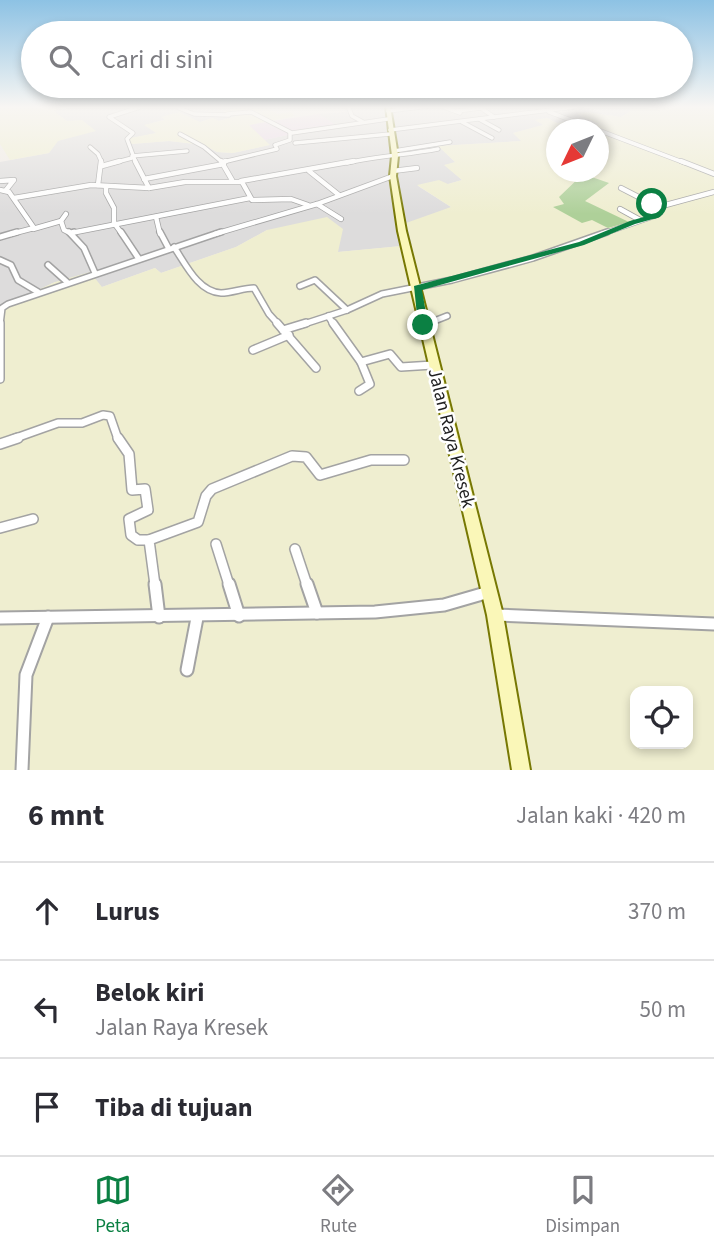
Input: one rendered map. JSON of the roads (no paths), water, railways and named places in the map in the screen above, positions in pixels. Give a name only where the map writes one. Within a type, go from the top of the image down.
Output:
[{"type":"main road","name":"Jalan Raya Kresek","points":[[392,142],[393,174],[402,231],[495,615],[521,770]]},
{"type":"street","points":[[128,142],[132,157],[149,188]]},
{"type":"street","points":[[195,142],[210,150],[223,163],[232,180]]},
{"type":"street","points":[[144,179],[277,149],[275,145],[284,142]]},
{"type":"street","points":[[295,143],[299,142]]},
{"type":"street","points":[[0,197],[8,193],[81,186],[149,188],[185,182],[240,181],[269,174],[309,171],[450,142]]},
{"type":"street","points":[[629,142],[714,174]]},
{"type":"street","points":[[90,148],[99,153],[102,166],[98,185]]},
{"type":"street","points":[[394,153],[438,149]]},
{"type":"street","points":[[102,166],[132,157],[187,151]]},
{"type":"street","points":[[0,379],[2,308],[67,282],[317,204],[393,174],[417,168]]},
{"type":"street","points":[[309,171],[339,195]]},
{"type":"street","points":[[0,181],[15,180],[8,193]]},
{"type":"street","points":[[240,181],[250,198]]},
{"type":"street","points":[[106,187],[106,193],[114,208],[114,223],[139,259]]},
{"type":"street","points":[[621,188],[660,208],[714,192]]},
{"type":"street","points":[[8,193],[34,226],[33,229]]},
{"type":"street","points":[[71,233],[250,198],[259,201],[291,199],[309,205]]},
{"type":"street","points":[[317,204],[341,219]]},
{"type":"street","points":[[253,350],[286,333],[382,294],[417,288],[573,247],[657,215],[660,208]]},
{"type":"street","points":[[620,209],[640,220]]},
{"type":"street","points":[[0,237],[61,221],[66,215]]},
{"type":"street","points":[[156,217],[161,237],[194,277],[209,291],[216,293],[254,288],[261,305],[316,368]]},
{"type":"street","points":[[61,221],[64,230],[71,233],[88,254],[95,273]]},
{"type":"street","points":[[0,260],[11,265],[18,280],[38,292]]},
{"type":"street","points":[[48,265],[67,282]]},
{"type":"street","points":[[300,286],[315,280],[347,310]]},
{"type":"street","points":[[328,316],[361,362],[370,384],[359,391]]},
{"type":"street","points":[[423,325],[447,316]]},
{"type":"street","points":[[361,362],[390,354],[401,367],[433,365]]},
{"type":"street","points":[[0,444],[58,423],[82,424],[103,415],[110,416],[119,441],[129,454],[132,489],[144,488],[148,510],[129,519],[131,535],[138,540],[149,540],[198,522],[203,514],[202,502],[206,493],[292,456],[306,457],[320,475],[360,461],[388,456],[404,460]]},
{"type":"street","points":[[0,528],[33,519]]},
{"type":"street","points":[[149,540],[159,617]]},
{"type":"street","points":[[216,544],[239,616]]},
{"type":"street","points":[[295,549],[317,613]]},
{"type":"street","points":[[0,618],[159,617],[196,622],[239,616],[416,610],[464,601],[489,592]]},
{"type":"street","points":[[495,615],[714,624]]},
{"type":"street","points":[[22,770],[26,675],[48,617]]},
{"type":"street","points":[[187,670],[196,622]]}]
